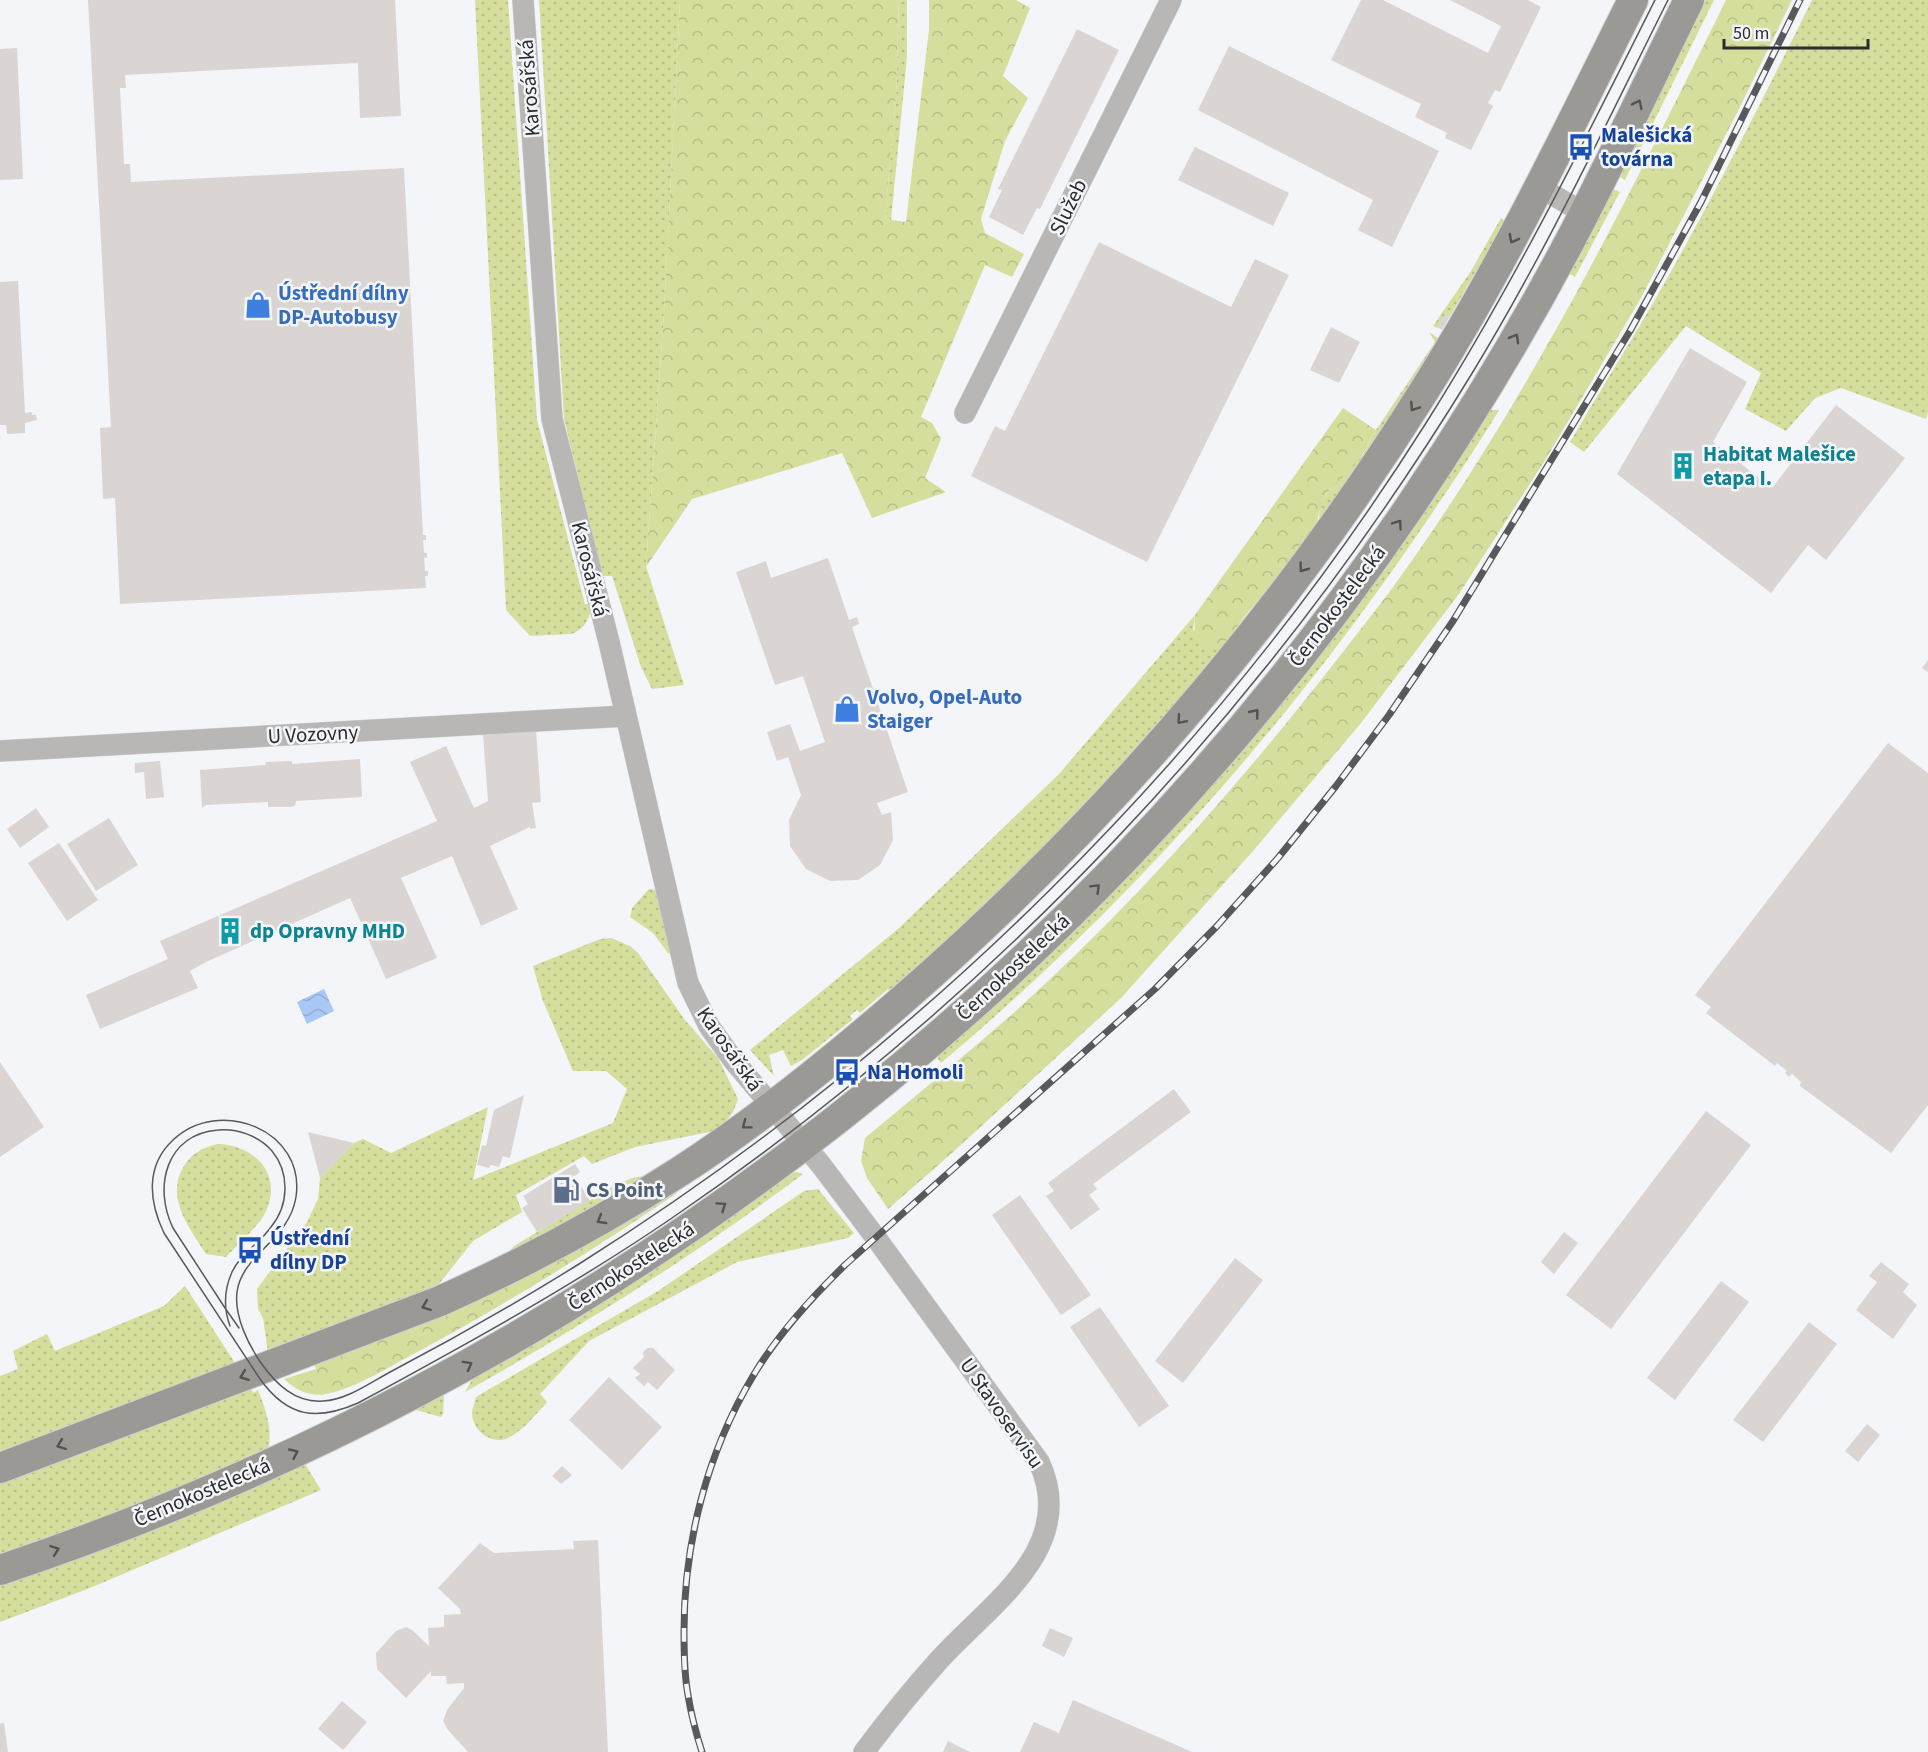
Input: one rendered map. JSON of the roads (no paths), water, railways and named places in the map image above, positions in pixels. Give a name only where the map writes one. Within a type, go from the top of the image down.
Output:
[{"type":"main road","points":[[0,1468],[440,1301],[482,1282],[576,1234],[700,1158],[771,1106],[879,1020],[991,919],[1115,795],[1208,689],[1310,559],[1385,451],[1477,304],[1633,0]]},
{"type":"main road","name":"Černokostelecká","points":[[0,1569],[157,1513],[203,1494],[311,1445],[426,1387],[508,1342],[597,1289],[728,1201],[839,1120],[987,994],[1065,920],[1173,807],[1274,689],[1354,585],[1443,456],[1511,345],[1584,213],[1689,0]]},
{"type":"street","name":"Karosářská","points":[[523,0],[552,419],[609,642],[688,983],[709,1026],[771,1106]]},
{"type":"street","name":"Služeb","points":[[965,413],[1171,0]]},
{"type":"street","points":[[1539,187],[1584,213]]},
{"type":"street","name":"U Vozovny","points":[[0,751],[626,716]]},
{"type":"street","name":"U Stavoservisu","points":[[771,1106],[876,1238],[1039,1462],[1047,1479],[1049,1513],[1044,1533],[1027,1570],[940,1658],[864,1752]]},
{"type":"water","points":[[324,989],[334,1011],[307,1024],[297,1002]]},
{"type":"tram line","points":[[1655,0],[1546,214],[1488,320],[1426,423],[1342,548],[1251,667],[1153,782],[1049,891],[939,994],[824,1090],[704,1181],[579,1264],[359,1390],[323,1401],[313,1401],[295,1395],[273,1378],[251,1347],[238,1311],[237,1292],[247,1267],[276,1236],[292,1212],[296,1197],[295,1174],[287,1154],[274,1138],[256,1127],[235,1121],[213,1121],[192,1127],[173,1140],[164,1150],[154,1173],[153,1197],[159,1221],[164,1233],[260,1379],[281,1402],[304,1412],[316,1414],[343,1409],[358,1403],[517,1315],[672,1218],[791,1132],[904,1040],[1013,942],[1116,839],[1214,730],[1306,617],[1391,498],[1471,375],[1524,283],[1574,189],[1668,0]]},
{"type":"tram line","points":[[230,1326],[226,1312],[225,1305],[225,1299],[232,1272],[277,1218],[285,1189],[282,1169],[267,1146],[247,1134],[233,1130],[218,1130],[200,1134],[186,1141],[176,1152],[168,1165],[164,1196],[173,1228],[225,1308],[239,1328]]},
{"type":"railway","points":[[702,1752],[691,1709],[685,1671],[684,1631],[688,1564],[701,1499],[711,1467],[737,1405],[753,1376],[796,1317],[846,1264],[1155,989],[1217,926],[1278,858],[1336,786],[1389,715],[1453,621],[1630,331],[1701,202],[1800,0]]},
{"type":"place","name":"Malešická továrna","points":[[1581,147]]},
{"type":"place","name":"Ústřední dílny DP-Autobusy","points":[[258,305]]},
{"type":"place","name":"Habitat Malešice etapa I.","points":[[1683,466]]},
{"type":"place","name":"Volvo, Opel-Auto Staiger","points":[[847,709]]},
{"type":"place","name":"dp Opravny MHD","points":[[230,931]]},
{"type":"place","name":"Na Homoli","points":[[847,1072]]},
{"type":"place","name":"CS Point","points":[[566,1190]]},
{"type":"place","name":"Ústřední dílny DP","points":[[250,1250]]}]
